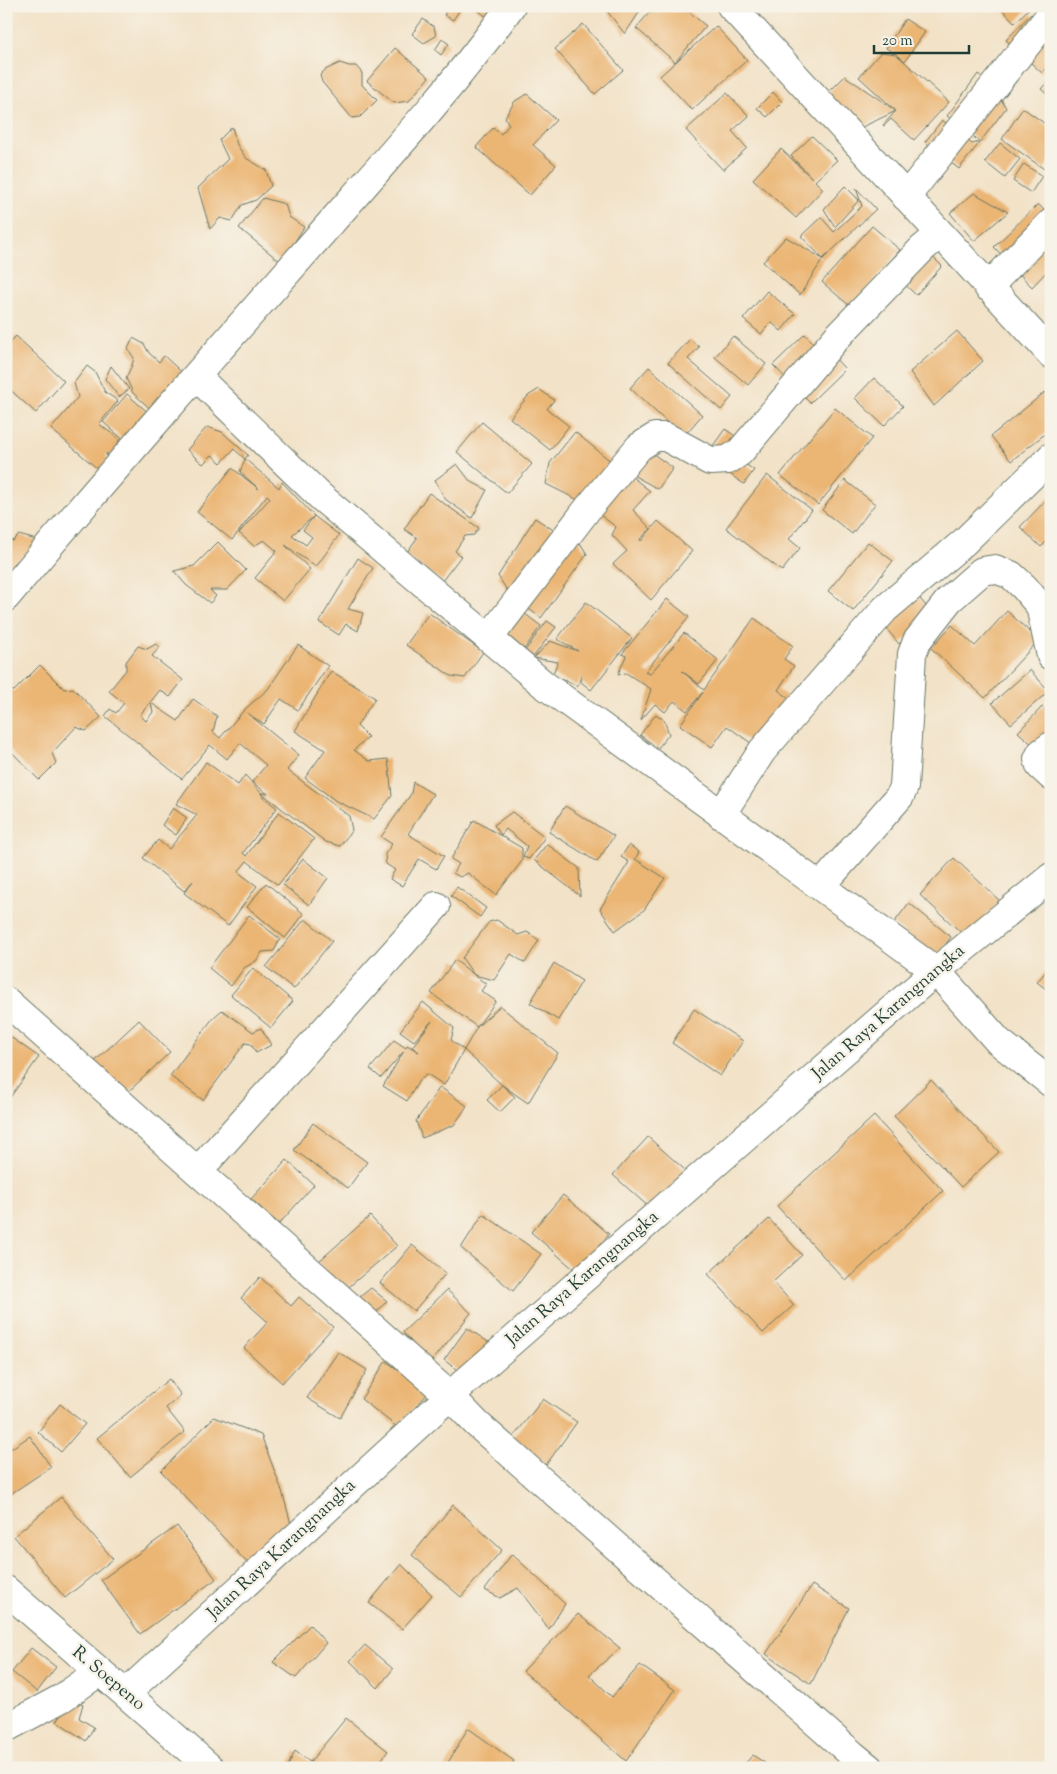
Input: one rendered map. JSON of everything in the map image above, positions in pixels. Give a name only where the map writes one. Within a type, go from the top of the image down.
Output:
[{"type":"street","points":[[6,597],[86,500],[417,125],[495,29],[511,6]]},
{"type":"street","points":[[731,6],[1051,354]]},
{"type":"street","points":[[906,197],[1051,14]]},
{"type":"street","points":[[988,287],[1051,223]]},
{"type":"street","points":[[489,638],[589,507],[639,447],[655,437],[666,437],[710,461],[728,460],[740,452],[837,337],[923,248],[940,234]]},
{"type":"street","points":[[196,376],[321,497],[543,684],[936,971],[998,1040],[1051,1083]]},
{"type":"street","points":[[721,815],[762,751],[885,609],[964,542],[1051,457]]},
{"type":"street","points":[[822,886],[900,796],[904,788],[912,654],[917,641],[949,600],[982,571],[995,569],[1011,575],[1040,606],[1051,656]]},
{"type":"street","points":[[1051,746],[1041,753],[1038,759],[1040,766],[1051,776]]},
{"type":"street","name":"Jalan Raya Karangnangka","points":[[126,1693],[450,1396],[936,971],[1051,877]]},
{"type":"street","points":[[198,1171],[436,906]]},
{"type":"street","points":[[6,1001],[450,1396],[476,1424],[853,1756],[869,1768]]},
{"type":"street","name":"R. Soepeno","points":[[6,1590],[210,1768]]},
{"type":"street","points":[[6,1728],[62,1698],[99,1672]]},
{"type":"building","points":[[449,6],[461,8],[453,20],[444,15]]},
{"type":"building","points":[[472,6],[506,6],[494,22]]},
{"type":"building","points":[[603,6],[640,6],[642,8],[625,34]]},
{"type":"building","points":[[655,6],[682,6],[706,26],[675,62],[636,28]]},
{"type":"building","points":[[999,6],[1031,6],[1015,23]]},
{"type":"building","points":[[1031,14],[1051,32],[1051,63],[1042,73],[1006,40]]},
{"type":"building","points":[[423,19],[434,27],[436,36],[424,43],[412,34]]},
{"type":"building","points":[[905,19],[925,32],[905,61],[886,48]]},
{"type":"building","points":[[583,24],[623,70],[595,94],[555,49]]},
{"type":"building","points":[[716,26],[747,60],[692,110],[660,76]]},
{"type":"building","points":[[442,39],[449,44],[441,55],[435,50]]},
{"type":"building","points":[[395,48],[429,77],[409,101],[394,103],[367,81]]},
{"type":"building","points":[[881,52],[896,54],[949,102],[914,140],[891,119],[883,125],[896,111],[859,77]]},
{"type":"building","points":[[340,63],[356,66],[362,73],[362,85],[377,100],[360,117],[352,118],[322,82],[320,75],[325,70]]},
{"type":"building","points":[[978,74],[993,85],[1006,108],[980,142],[947,116]]},
{"type":"building","points":[[845,76],[896,111],[858,129],[826,95]]},
{"type":"building","points":[[1051,78],[1051,98],[1041,89]]},
{"type":"building","points":[[773,92],[782,102],[767,117],[757,108]]},
{"type":"building","points":[[727,93],[749,116],[732,131],[747,148],[723,170],[686,130]]},
{"type":"building","points":[[527,94],[556,120],[533,145],[556,165],[530,195],[476,147],[493,128],[501,134],[509,125],[505,117],[515,101]]},
{"type":"building","points":[[1023,108],[1051,128],[1051,159],[1044,169],[1002,139]]},
{"type":"building","points":[[942,120],[972,144],[980,142],[959,169],[925,142]]},
{"type":"building","points":[[232,127],[237,145],[246,158],[266,170],[271,186],[256,200],[242,205],[232,221],[220,218],[210,229],[198,188],[228,159],[219,140]]},
{"type":"building","points":[[812,136],[837,160],[815,181],[823,189],[796,218],[753,179],[781,149],[813,179],[791,156]]},
{"type":"building","points":[[1000,143],[1020,159],[1005,178],[985,162]]},
{"type":"building","points":[[1024,164],[1042,176],[1031,193],[1013,181]]},
{"type":"building","points":[[845,186],[859,200],[835,227],[824,209]]},
{"type":"building","points":[[856,188],[876,209],[823,259],[801,236],[821,217],[834,232],[862,206]]},
{"type":"building","points":[[974,193],[1008,212],[974,241],[950,213]]},
{"type":"building","points":[[263,198],[285,204],[289,217],[304,227],[292,246],[297,253],[282,263],[239,228]]},
{"type":"building","points":[[1038,204],[1051,217],[1051,267],[1032,287],[994,247]]},
{"type":"building","points":[[872,226],[900,250],[851,307],[822,282]]},
{"type":"building","points":[[786,237],[823,259],[800,295],[763,262]]},
{"type":"building","points":[[923,248],[942,266],[916,295],[896,276]]},
{"type":"building","points":[[767,291],[795,314],[781,331],[771,322],[761,334],[743,319]]},
{"type":"building","points":[[957,331],[983,361],[934,406],[910,372]]},
{"type":"building","points":[[805,334],[823,353],[833,356],[845,369],[810,403],[773,365]]},
{"type":"building","points":[[16,336],[64,381],[36,413],[6,386],[6,347]]},
{"type":"building","points":[[733,336],[766,364],[748,385],[715,357]]},
{"type":"building","points":[[133,338],[144,344],[149,353],[159,362],[164,356],[189,379],[156,414],[133,393],[126,378],[134,358],[128,349]]},
{"type":"building","points":[[690,339],[699,347],[688,359],[732,397],[721,410],[668,363]]},
{"type":"building","points":[[87,366],[95,372],[105,392],[118,401],[99,424],[119,439],[118,444],[121,451],[116,459],[106,453],[107,460],[99,470],[51,429],[78,397],[74,383]]},
{"type":"building","points":[[111,366],[129,389],[119,397],[105,379]]},
{"type":"building","points":[[649,367],[702,415],[683,437],[630,388]]},
{"type":"building","points":[[874,378],[903,406],[884,426],[855,398]]},
{"type":"building","points":[[539,389],[554,400],[547,409],[569,426],[550,450],[510,418],[528,396]]},
{"type":"building","points":[[1045,392],[1051,399],[1051,429],[1011,461],[991,436]]},
{"type":"building","points":[[127,394],[151,415],[127,443],[103,422]]},
{"type":"building","points":[[835,408],[872,438],[818,505],[780,475]]},
{"type":"building","points":[[482,422],[532,464],[507,493],[457,452]]},
{"type":"building","points":[[207,427],[222,432],[248,455],[245,459],[234,449],[221,463],[212,455],[203,464],[187,450]]},
{"type":"building","points":[[725,429],[747,444],[742,462],[754,470],[744,484],[705,457]]},
{"type":"building","points":[[575,432],[613,463],[586,504],[546,484],[550,463]]},
{"type":"building","points":[[642,446],[673,468],[658,489],[622,469]]},
{"type":"building","points":[[245,459],[279,488],[282,482],[314,516],[339,535],[316,567],[285,545],[310,569],[283,601],[255,578],[277,551],[264,540],[254,546],[239,533],[270,498],[267,495],[232,540],[197,512],[232,468],[259,489],[240,472]],"holes":[[[314,516],[303,530],[312,537],[306,545],[292,535]]]},
{"type":"building","points":[[457,464],[470,481],[487,490],[472,518],[445,499],[435,480]]},
{"type":"building","points":[[622,469],[650,491],[633,510],[651,529],[640,539],[641,541],[658,521],[692,551],[651,600],[613,564],[627,551],[612,535],[616,527],[591,508]]},
{"type":"building","points":[[767,475],[812,510],[789,539],[800,548],[782,571],[726,528]]},
{"type":"building","points":[[845,480],[875,504],[852,534],[822,510]]},
{"type":"building","points":[[429,493],[479,528],[474,535],[465,536],[455,551],[461,556],[442,581],[405,555],[417,538],[404,529]]},
{"type":"building","points":[[1051,495],[1051,537],[1041,547],[1020,527]]},
{"type":"building","points":[[535,518],[558,533],[571,529],[587,554],[541,618],[510,595],[498,576]]},
{"type":"building","points":[[19,535],[40,541],[15,563],[11,570],[6,571],[6,538],[13,541]]},
{"type":"building","points":[[218,542],[246,570],[227,590],[210,590],[216,596],[210,603],[186,585],[174,571],[194,566]]},
{"type":"building","points":[[868,542],[893,561],[853,611],[828,591]]},
{"type":"building","points":[[358,558],[373,568],[348,609],[363,613],[358,631],[346,624],[339,635],[319,622]]},
{"type":"building","points":[[917,595],[935,617],[899,644],[881,622]]},
{"type":"building","points":[[667,599],[689,617],[645,672],[650,674],[684,633],[718,660],[699,684],[682,671],[704,690],[754,618],[793,646],[784,659],[794,666],[778,690],[796,703],[762,751],[727,726],[712,747],[680,725],[703,692],[687,711],[674,701],[665,712],[655,704],[641,720],[651,689],[626,673],[618,674],[626,656],[622,654]]},
{"type":"building","points":[[586,602],[632,638],[591,690],[581,682],[581,676],[578,686],[552,675],[558,662],[534,658],[550,641],[578,651],[557,639]]},
{"type":"building","points":[[516,607],[541,626],[519,656],[494,638]]},
{"type":"building","points":[[1007,611],[1039,640],[985,698],[931,648],[952,625],[975,646]]},
{"type":"building","points":[[429,613],[483,652],[465,678],[451,676],[406,645]]},
{"type":"building","points":[[547,621],[556,627],[528,664],[518,660]]},
{"type":"building","points":[[156,644],[160,647],[152,656],[183,680],[170,697],[160,690],[140,715],[146,721],[153,712],[151,703],[178,721],[193,699],[217,716],[213,732],[220,738],[244,710],[268,689],[298,645],[328,666],[298,710],[281,699],[264,724],[247,713],[299,755],[287,770],[349,816],[352,830],[340,846],[326,842],[261,793],[268,794],[252,782],[266,765],[240,743],[227,759],[210,745],[182,779],[105,716],[110,709],[116,713],[124,703],[109,691],[126,670],[126,662],[138,646],[147,649]]},
{"type":"building","points":[[40,665],[64,689],[73,688],[101,717],[86,731],[76,727],[52,753],[56,763],[39,780],[6,746],[6,690],[14,691]]},
{"type":"building","points":[[1030,670],[1049,691],[1011,724],[992,703]]},
{"type":"building","points":[[331,671],[375,698],[357,726],[368,737],[354,750],[369,761],[388,759],[392,796],[374,819],[336,801],[305,778],[325,750],[295,731]]},
{"type":"building","points":[[1042,707],[1051,715],[1051,747],[1043,754],[1018,732]]},
{"type":"building","points":[[656,714],[664,720],[669,734],[658,748],[640,735]]},
{"type":"building","points":[[206,762],[238,785],[245,775],[263,797],[277,808],[243,853],[246,856],[279,812],[314,839],[278,885],[247,861],[238,872],[257,886],[228,926],[184,893],[193,881],[184,891],[143,858],[158,840],[169,849],[197,815],[176,804]]},
{"type":"building","points":[[413,782],[433,794],[408,834],[444,856],[436,869],[419,859],[402,886],[390,879],[395,870],[386,864],[385,854],[392,844],[381,837],[411,794]]},
{"type":"building","points":[[565,806],[614,836],[597,862],[549,832]]},
{"type":"building","points":[[173,808],[187,818],[176,835],[162,825]]},
{"type":"building","points":[[512,812],[545,837],[529,859],[523,857],[527,846],[506,829],[501,835],[494,825]]},
{"type":"building","points":[[474,820],[522,848],[522,861],[496,895],[468,873],[460,877],[453,873],[459,864],[451,859]]},
{"type":"building","points":[[547,844],[579,868],[580,896],[534,860]]},
{"type":"building","points":[[629,845],[639,852],[635,859],[665,878],[644,910],[615,931],[600,909],[629,862],[621,857]]},
{"type":"building","points":[[954,858],[1000,901],[966,937],[920,895]]},
{"type":"building","points":[[303,859],[328,878],[309,905],[283,885]]},
{"type":"building","points":[[266,883],[304,914],[285,938],[247,907]]},
{"type":"building","points":[[457,887],[486,908],[480,917],[451,896]]},
{"type":"building","points":[[909,903],[951,937],[936,957],[893,924]]},
{"type":"building","points":[[249,915],[280,939],[274,951],[262,952],[256,961],[244,968],[231,986],[209,968]]},
{"type":"building","points":[[305,919],[332,941],[294,989],[266,967]]},
{"type":"building","points":[[497,920],[518,935],[527,932],[539,940],[525,963],[511,954],[494,980],[474,975],[462,958],[489,922]]},
{"type":"building","points":[[455,960],[486,984],[481,991],[496,1001],[477,1027],[431,993]]},
{"type":"building","points":[[554,963],[582,981],[558,1020],[530,1003]]},
{"type":"building","points":[[1051,965],[1051,993],[1037,982]]},
{"type":"building","points":[[253,968],[293,1001],[271,1028],[231,995]]},
{"type":"building","points":[[423,1002],[454,1028],[451,1040],[464,1050],[444,1085],[427,1074],[420,1079],[407,1101],[383,1086],[404,1051],[381,1078],[370,1069],[394,1040],[406,1048],[407,1045],[419,1052],[412,1047],[432,1021],[414,1041],[400,1031]]},
{"type":"building","points":[[500,1006],[558,1053],[528,1103],[502,1085],[464,1050],[477,1027]]},
{"type":"building","points":[[694,1009],[743,1041],[720,1076],[672,1043]]},
{"type":"building","points":[[222,1010],[253,1032],[261,1028],[271,1045],[256,1053],[251,1044],[245,1043],[203,1100],[170,1076],[213,1018]]},
{"type":"building","points":[[139,1020],[170,1052],[122,1098],[91,1065]]},
{"type":"building","points":[[6,1034],[39,1057],[6,1103]]},
{"type":"building","points":[[931,1080],[999,1152],[961,1187],[894,1116]]},
{"type":"building","points":[[502,1085],[515,1097],[500,1112],[487,1100]]},
{"type":"building","points":[[440,1087],[467,1106],[454,1125],[422,1138],[416,1121]]},
{"type":"building","points":[[874,1116],[943,1191],[846,1281],[777,1206]]},
{"type":"building","points":[[313,1123],[367,1162],[348,1188],[294,1150]]},
{"type":"building","points":[[648,1137],[686,1171],[651,1209],[613,1175]]},
{"type":"building","points":[[287,1160],[314,1185],[279,1224],[251,1199]]},
{"type":"building","points":[[563,1195],[609,1234],[577,1272],[531,1232]]},
{"type":"building","points":[[483,1214],[541,1254],[513,1291],[461,1248]]},
{"type":"building","points":[[370,1216],[397,1246],[344,1291],[318,1262]]},
{"type":"building","points":[[769,1219],[802,1255],[773,1282],[794,1305],[763,1333],[708,1274]]},
{"type":"building","points":[[412,1245],[446,1273],[414,1311],[380,1283]]},
{"type":"building","points":[[260,1277],[291,1306],[299,1297],[333,1327],[282,1383],[244,1348],[268,1322],[241,1298]]},
{"type":"building","points":[[371,1288],[387,1301],[371,1318],[356,1300]]},
{"type":"building","points":[[447,1290],[471,1313],[430,1364],[403,1332]]},
{"type":"building","points":[[467,1328],[493,1345],[465,1376],[444,1360]]},
{"type":"building","points":[[338,1352],[367,1370],[340,1418],[307,1398]]},
{"type":"building","points":[[386,1361],[429,1392],[397,1427],[361,1399]]},
{"type":"building","points":[[169,1379],[181,1395],[166,1408],[185,1432],[130,1477],[97,1438]]},
{"type":"building","points":[[543,1399],[577,1422],[546,1465],[511,1440]]},
{"type":"building","points":[[60,1404],[85,1424],[61,1452],[38,1432]]},
{"type":"building","points":[[214,1417],[261,1435],[282,1491],[291,1524],[251,1567],[161,1471]]},
{"type":"building","points":[[30,1436],[51,1467],[6,1497],[6,1452]]},
{"type":"building","points":[[61,1497],[113,1559],[65,1598],[14,1536]]},
{"type":"building","points":[[453,1505],[502,1550],[461,1597],[412,1555]]},
{"type":"building","points":[[177,1526],[216,1579],[140,1634],[101,1580]]},
{"type":"building","points":[[512,1554],[565,1604],[549,1629],[518,1588],[500,1598],[485,1590]]},
{"type":"building","points":[[401,1564],[432,1595],[402,1629],[369,1603]]},
{"type":"building","points":[[812,1585],[849,1608],[811,1684],[766,1654]]},
{"type":"building","points":[[578,1614],[620,1648],[589,1675],[612,1697],[640,1665],[675,1690],[626,1761],[523,1671]]},
{"type":"building","points":[[310,1625],[326,1643],[296,1678],[273,1662]]},
{"type":"building","points":[[365,1645],[393,1669],[378,1688],[350,1661]]},
{"type":"building","points":[[31,1648],[56,1667],[37,1692],[12,1672]]},
{"type":"building","points":[[72,1698],[83,1704],[79,1718],[94,1727],[86,1741],[57,1721]]},
{"type":"building","points":[[346,1718],[388,1751],[375,1768],[287,1768],[295,1751],[310,1762]]},
{"type":"building","points":[[468,1728],[514,1761],[509,1768],[445,1768]]},
{"type":"building","points":[[753,1755],[772,1768],[741,1768]]}]
